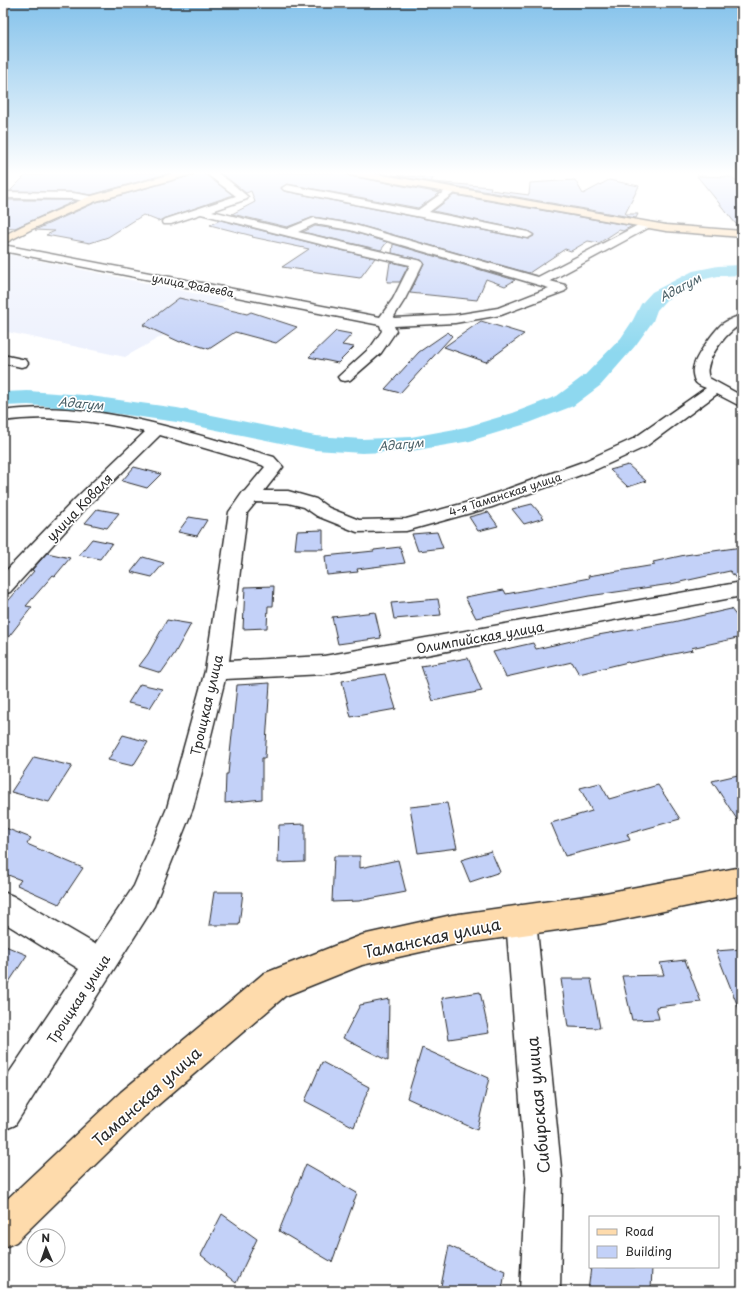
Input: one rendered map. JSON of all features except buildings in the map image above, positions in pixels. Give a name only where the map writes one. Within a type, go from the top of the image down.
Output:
[{"type":"main road","points":[[6,238],[17,232]]},
{"type":"main road","points":[[704,232],[742,234]]},
{"type":"main road","name":"Таманская улица","points":[[3,1229],[133,1104],[274,985],[362,950],[452,930],[600,909],[742,881]]},
{"type":"street","points":[[370,232],[540,281],[632,232]]},
{"type":"street","points":[[515,232],[528,235]]},
{"type":"street","points":[[288,233],[417,262],[399,299],[384,322],[388,326],[388,331],[376,350],[345,377]]},
{"type":"street","name":"улица Фадеева","points":[[3,248],[384,322],[455,319],[501,311],[562,288],[540,281]]},
{"type":"street","points":[[742,319],[734,322],[714,340],[700,369],[702,380],[742,402]]},
{"type":"street","points":[[3,359],[21,363]]},
{"type":"street","name":"4-я Таманская улица","points":[[249,496],[288,497],[310,503],[323,512],[357,526],[406,525],[486,503],[591,465],[640,443],[679,413],[716,388]]},
{"type":"street","name":"Троицкая улица","points":[[3,416],[52,414],[98,418],[158,430],[268,460],[274,467],[249,496],[238,512],[216,671],[180,808],[144,896],[3,1113]]},
{"type":"street","name":"улица Коваля","points":[[3,587],[81,503],[158,430]]},
{"type":"street","name":"Олимпийская улица","points":[[216,671],[324,665],[742,589]]},
{"type":"street","points":[[3,906],[100,964]]},
{"type":"street","name":"Сибирская улица","points":[[521,920],[544,1178],[540,1291]]},
{"type":"shaded area","points":[[3,253],[226,300],[125,357],[3,331]]},
{"type":"waterway","name":"Адагум","points":[[3,399],[28,398],[83,402],[177,415],[315,443],[362,446],[411,444],[470,434],[521,418],[565,401],[593,380],[628,342],[643,321],[648,308],[659,296],[699,275],[718,271],[742,270]]}]
